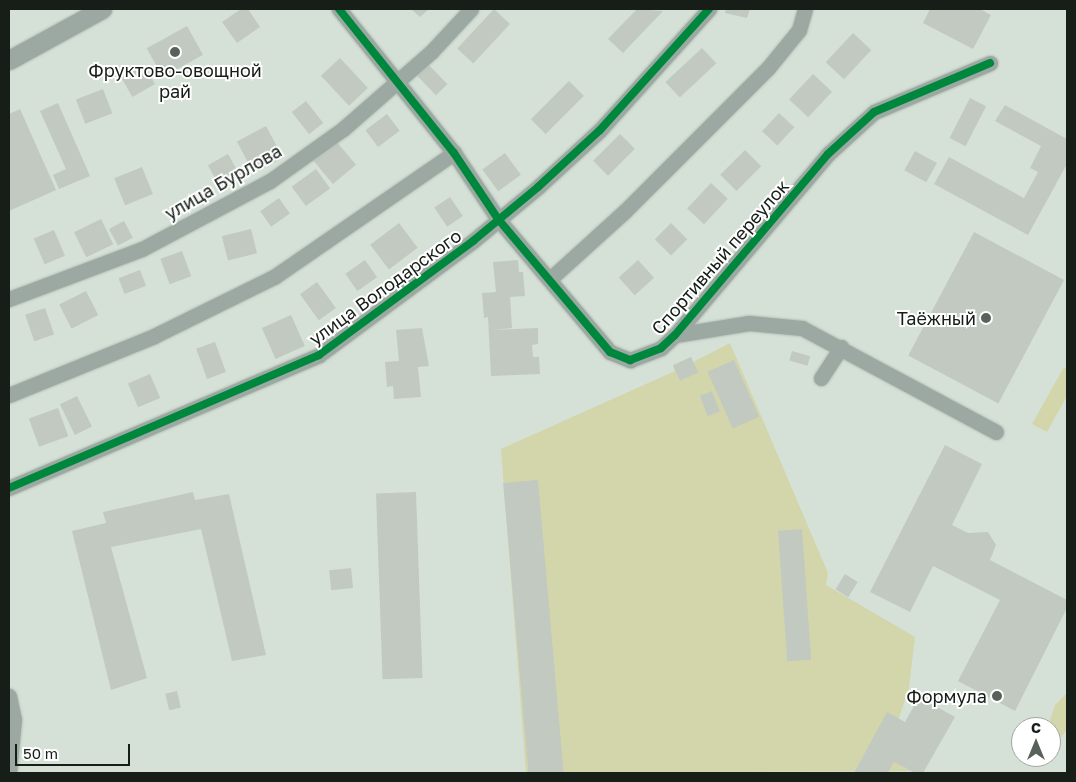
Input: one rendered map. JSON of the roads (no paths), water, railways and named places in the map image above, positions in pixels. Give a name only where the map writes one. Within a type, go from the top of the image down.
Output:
[{"type":"street","points":[[9,60],[102,9]]},
{"type":"street","name":"Спортивный переулок","points":[[339,9],[396,83],[454,153],[498,219],[610,352],[630,360],[661,348],[675,335],[828,154],[874,112],[990,63]]},
{"type":"street","name":"улица Бурлова","points":[[9,299],[142,249],[270,181],[343,129],[396,83],[471,9]]},
{"type":"street","name":"улица Володарского","points":[[9,488],[319,355],[498,219],[600,130],[709,9]]},
{"type":"street","points":[[550,280],[625,211],[768,68],[799,30],[805,9]]},
{"type":"street","points":[[9,395],[154,336],[274,277],[454,153]]},
{"type":"street","points":[[675,335],[749,323],[802,328],[841,347],[996,432]]},
{"type":"street","points":[[821,378],[841,347]]},
{"type":"street","points":[[9,696],[14,719],[9,773]]},
{"type":"place","name":"Фруктово-овощной рай","points":[[175,52]]},
{"type":"place","name":"Таёжный","points":[[986,318]]},
{"type":"place","name":"Формула","points":[[997,696]]}]
